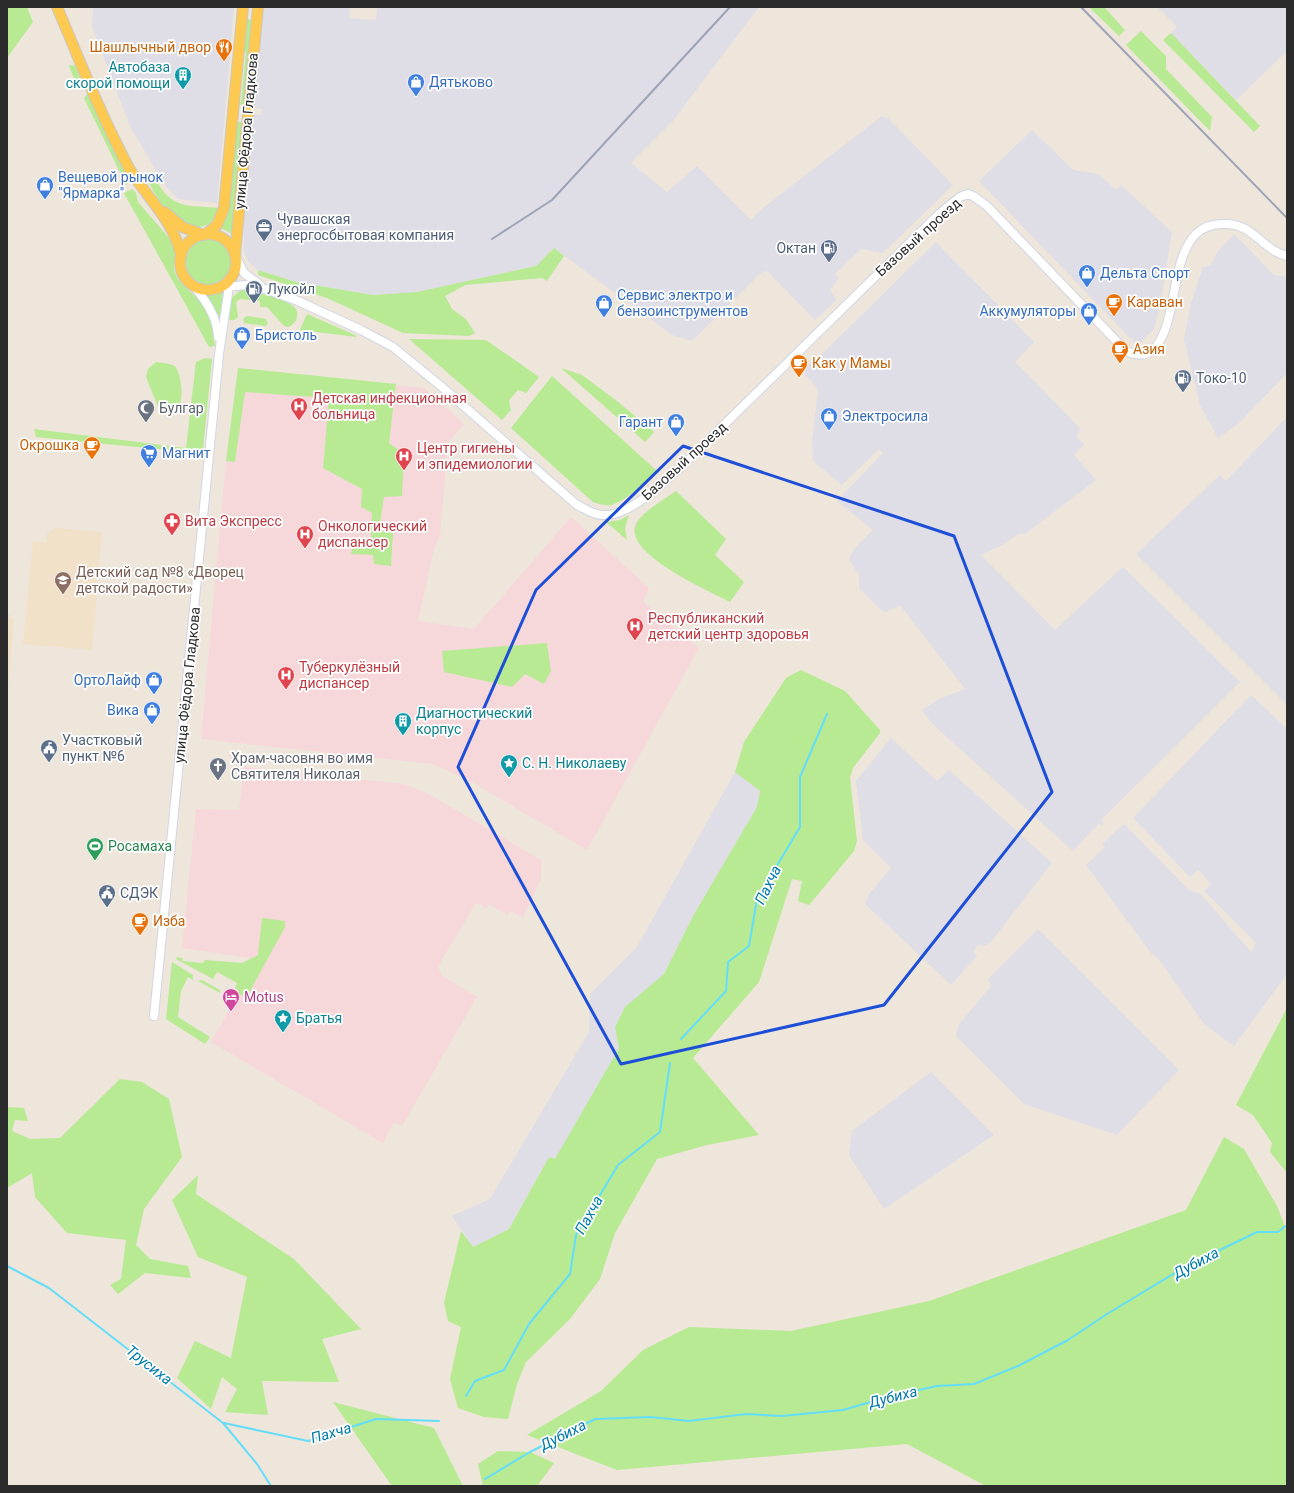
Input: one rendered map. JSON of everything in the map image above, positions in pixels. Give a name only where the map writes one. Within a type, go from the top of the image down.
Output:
[{"type":"main road","points":[[57,7],[102,115],[119,149],[139,184],[178,240],[183,273],[193,285],[204,290],[227,284],[235,269],[236,256],[231,245],[223,238],[205,235],[189,230],[174,221],[152,194],[107,110],[63,7]]},
{"type":"main road","points":[[243,11],[257,11]]},
{"type":"main road","name":"улица Фёдора Гладкова","points":[[205,235],[217,226],[224,208],[243,11]]},
{"type":"main road","name":"улица Фёдора Гладкова","points":[[236,256],[257,11]]},
{"type":"main road","points":[[233,115],[248,116]]},
{"type":"main road","points":[[181,256],[184,249],[192,239],[205,235]]},
{"type":"street","name":"Базовый проезд","points":[[265,289],[298,301],[393,347],[437,383],[577,505],[597,514],[609,515],[622,511],[643,498],[687,461],[939,214],[960,197],[968,194],[987,206],[1125,350],[1135,355],[1145,355],[1155,348],[1159,342],[1168,318],[1186,249],[1196,234],[1203,229],[1224,224],[1242,227],[1276,251],[1287,256]]},
{"type":"street","points":[[236,256],[244,273],[265,289]]},
{"type":"street","points":[[227,284],[247,285],[265,289]]},
{"type":"street","name":"улица Фёдора Гладкова","points":[[154,1016],[227,284]]},
{"type":"street","name":"улица Фёдора Гладкова","points":[[193,285],[211,310],[216,323],[219,354]]},
{"type":"highlighted area","points":[[683,446],[954,536],[1052,792],[884,1005],[621,1064],[458,767],[536,590]]},
{"type":"shaded area","points":[[93,7],[234,7],[217,203],[178,199],[165,185],[131,128],[92,27]]},
{"type":"shaded area","points":[[350,7],[349,18],[376,20],[377,7],[759,7],[672,122],[631,163],[667,192],[697,166],[751,220],[763,208],[882,116],[889,119],[953,185],[883,253],[861,249],[835,274],[839,278],[830,290],[837,300],[815,320],[767,271],[762,272],[692,341],[672,335],[554,248],[536,266],[417,292],[373,295],[296,282],[258,270],[248,262],[244,251],[243,213],[253,114],[261,115],[262,109],[253,108],[263,8]]},
{"type":"shaded area","points":[[1157,7],[1287,7],[1287,51],[1236,100],[1171,33],[1177,27]]},
{"type":"shaded area","points":[[1032,130],[1073,170],[1098,174],[1116,190],[1121,185],[1172,232],[1160,306],[1154,329],[1141,342],[1136,343],[1132,340],[979,181]]},
{"type":"shaded area","points":[[1234,234],[1274,275],[1284,276],[1287,279],[1287,373],[1239,423],[1218,438],[1200,405],[1184,339],[1191,303],[1203,267],[1210,266],[1218,251]]},
{"type":"shaded area","points":[[936,242],[1034,342],[1015,362],[1080,428],[1077,438],[1084,444],[1074,455],[1096,480],[1025,534],[1018,534],[1002,545],[981,555],[1055,630],[1123,567],[1240,682],[1101,820],[1104,824],[1102,825],[1099,823],[1073,851],[937,728],[926,716],[922,710],[939,699],[965,689],[900,605],[884,613],[859,588],[859,575],[849,559],[855,548],[873,530],[837,501],[883,453],[879,449],[842,485],[813,461],[812,442],[818,389],[802,371],[817,357],[818,358]]},
{"type":"shaded area","points":[[238,368],[424,388],[464,424],[448,443],[440,535],[434,549],[418,621],[474,629],[571,517],[649,588],[643,602],[699,648],[587,850],[470,781],[433,764],[201,739],[226,461]]},
{"type":"shaded area","points":[[1285,419],[1287,420],[1287,705],[1136,554],[1220,475],[1226,481]]},
{"type":"shaded area","name":"Детский сад №8 «Дворец детской радости»","points":[[56,528],[102,532],[92,650],[23,644],[33,541],[46,543],[47,534]]},
{"type":"shaded area","points":[[7,613],[14,619],[7,699]]},
{"type":"shaded area","points":[[1251,695],[1287,729],[1287,974],[1234,1046],[1204,1024],[1158,958],[1151,953],[1086,865],[1105,847],[1102,844],[1124,824],[1189,890],[1201,894],[1251,952],[1256,943],[1204,891],[1211,884],[1206,878],[1198,870],[1190,877],[1133,818]]},
{"type":"shaded area","points":[[891,738],[937,781],[949,770],[1052,863],[991,942],[984,946],[978,945],[973,952],[977,956],[951,985],[865,904],[869,894],[891,868],[863,840],[856,781]]},
{"type":"shaded area","points":[[244,767],[403,784],[427,793],[541,860],[541,879],[523,917],[510,911],[507,915],[489,904],[486,908],[476,903],[438,966],[442,976],[477,997],[402,1126],[394,1122],[383,1143],[211,1042],[258,959],[182,948],[196,809],[239,810]]},
{"type":"shaded area","points":[[735,772],[760,791],[757,807],[693,916],[664,974],[625,1008],[615,1027],[619,1048],[555,1160],[549,1157],[509,1229],[473,1247],[452,1216],[490,1199],[589,1032],[590,994],[637,947]]},
{"type":"shaded area","points":[[1038,929],[1179,1070],[1117,1135],[1024,1104],[956,1036],[959,1024],[991,986],[988,979]]},
{"type":"shaded area","points":[[931,1072],[994,1135],[884,1209],[849,1155],[852,1131]]},
{"type":"green space","points":[[7,7],[27,7],[33,22],[7,58]]},
{"type":"green space","points":[[1089,7],[1104,7],[1125,30],[1119,36]]},
{"type":"green space","points":[[248,19],[254,21],[245,105],[238,104],[241,102],[246,52],[242,50],[245,20]]},
{"type":"green space","points":[[1141,31],[1166,56],[1166,69],[1212,117],[1210,131],[1126,45]]},
{"type":"green space","points":[[1171,33],[1260,126],[1254,132],[1163,40]]},
{"type":"green space","points":[[69,66],[75,66],[83,84],[77,86]]},
{"type":"green space","points":[[88,93],[130,182],[126,185],[84,98]]},
{"type":"green space","points":[[236,123],[244,123],[235,237],[229,232],[218,227],[224,221],[229,208]]},
{"type":"green space","points":[[155,178],[167,196],[174,201],[189,206],[219,208],[215,217],[209,223],[196,227],[180,221],[166,210],[156,196],[148,181]]},
{"type":"green space","points":[[132,189],[136,193],[138,202],[175,245],[174,266],[176,276],[204,307],[210,319],[215,346],[209,347],[124,193]]},
{"type":"green space","points":[[209,239],[222,243],[228,249],[232,262],[228,275],[222,281],[209,285],[196,281],[190,275],[186,262],[190,249],[196,243]]},
{"type":"green space","points":[[554,248],[564,256],[547,281],[542,278],[465,285],[445,296],[452,309],[466,319],[475,333],[469,336],[403,333],[327,298],[258,275],[258,270],[296,282],[373,295],[417,292],[536,266]]},
{"type":"green space","points":[[241,290],[269,296],[290,304],[297,310],[296,321],[289,327],[284,326],[267,307],[260,307],[260,301],[240,299],[236,302],[238,317],[234,320],[230,320],[227,314],[229,300]]},
{"type":"green space","points":[[223,293],[220,320],[219,320],[205,294]]},
{"type":"green space","points":[[307,314],[355,335],[357,337],[300,330]]},
{"type":"green space","points":[[247,316],[266,319],[268,323],[266,326],[244,323],[243,319]]},
{"type":"green space","points":[[409,339],[486,340],[539,377],[526,393],[518,390],[509,400],[511,410],[502,420]]},
{"type":"green space","points":[[205,358],[212,359],[203,449],[197,456],[187,455],[187,452],[36,437],[34,429],[186,448],[196,362]]},
{"type":"green space","points":[[156,362],[174,366],[180,378],[181,398],[179,407],[175,413],[168,414],[159,409],[146,377],[148,369]]},
{"type":"green space","points":[[238,368],[396,384],[389,443],[404,454],[402,496],[384,497],[379,531],[393,533],[391,566],[374,564],[373,555],[351,554],[354,541],[371,539],[372,513],[361,507],[362,489],[323,468],[329,398],[245,392],[235,462],[226,461]]},
{"type":"green space","points":[[561,368],[582,375],[617,401],[654,432],[645,442]]},
{"type":"green space","points":[[552,376],[657,471],[636,490],[617,503],[602,505],[593,502],[511,428]]},
{"type":"green space","points":[[676,491],[726,539],[715,555],[744,582],[730,602],[689,581],[656,561],[636,538],[635,527],[641,517],[652,507]]},
{"type":"green space","points":[[629,515],[625,528],[627,540],[606,522],[620,520]]},
{"type":"green space","points":[[547,643],[551,671],[544,684],[525,674],[512,687],[444,672],[442,651]]},
{"type":"green space","points":[[801,670],[845,691],[880,730],[880,733],[853,768],[850,778],[857,841],[854,851],[809,905],[798,901],[802,881],[792,879],[759,982],[693,1058],[759,1135],[707,1145],[657,1159],[615,1233],[600,1279],[570,1319],[526,1362],[517,1384],[508,1419],[484,1417],[458,1408],[450,1379],[461,1327],[448,1321],[444,1303],[461,1231],[473,1247],[509,1229],[549,1157],[555,1159],[619,1048],[615,1027],[625,1007],[664,974],[693,916],[757,807],[760,791],[735,772],[744,742],[786,678]]},
{"type":"green space","points":[[262,918],[285,921],[285,927],[249,993],[241,995],[237,993],[239,990],[235,988],[237,983],[217,972],[213,979],[176,959],[177,957],[182,958],[183,961],[203,963],[205,960],[242,963],[258,955]]},
{"type":"green space","points":[[172,962],[193,975],[193,980],[188,977],[181,991],[178,1017],[210,1037],[205,1044],[166,1019]]},
{"type":"green space","points":[[202,980],[220,990],[220,993],[198,981]]},
{"type":"green space","points":[[1287,1008],[1287,1173],[1270,1152],[1272,1143],[1253,1115],[1236,1105]]},
{"type":"green space","points":[[120,1079],[142,1082],[169,1099],[182,1157],[144,1209],[136,1245],[150,1259],[188,1266],[191,1278],[145,1273],[118,1294],[110,1285],[121,1279],[126,1240],[67,1233],[35,1197],[32,1173],[7,1188],[7,1107],[24,1108],[28,1121],[15,1120],[12,1131],[30,1139],[60,1138]]},
{"type":"green space","points":[[1224,1137],[1244,1149],[1278,1208],[1287,1233],[1287,1486],[986,1486],[907,1444],[617,1470],[527,1435],[601,1391],[643,1350],[689,1327],[791,1331],[929,1301],[1186,1210]]},
{"type":"green space","points":[[198,1175],[196,1194],[294,1259],[361,1329],[322,1339],[339,1382],[262,1381],[268,1415],[225,1412],[237,1389],[222,1377],[211,1409],[177,1378],[195,1341],[231,1358],[247,1277],[198,1257],[172,1200]]},
{"type":"green space","points":[[333,1402],[434,1428],[463,1486],[392,1486]]},
{"type":"green space","points":[[498,1451],[530,1452],[554,1463],[537,1486],[483,1486],[478,1464]]},
{"type":"waterway","name":"Пахча","points":[[681,1039],[726,991],[728,962],[749,946],[757,899],[800,827],[800,777],[827,714]]},
{"type":"waterway","name":"Пахча","points":[[466,1396],[475,1381],[504,1370],[529,1324],[570,1274],[576,1235],[618,1165],[660,1132],[670,1063]]},
{"type":"waterway","name":"Дубиха","points":[[485,1479],[530,1452],[595,1419],[650,1417],[689,1421],[746,1414],[782,1416],[843,1410],[891,1396],[937,1386],[974,1384],[1018,1366],[1068,1340],[1107,1314],[1183,1268],[1257,1232],[1278,1232],[1287,1225]]},
{"type":"waterway","name":"Трусиха","points":[[7,1266],[49,1288],[223,1423],[257,1464],[271,1486]]},
{"type":"waterway","name":"Пахча","points":[[224,1423],[308,1441],[376,1419],[439,1421]]},
{"type":"railway","points":[[492,239],[552,200],[730,7]]},
{"type":"railway","points":[[1081,7],[1287,218]]},
{"type":"place","name":"Шашлычный двор","points":[[224,62]]},
{"type":"place","name":"Автобаза скорой помощи","points":[[183,90]]},
{"type":"place","name":"Дятьково","points":[[416,97]]},
{"type":"place","name":"Вещевой рынок \"Ярмарка\"","points":[[45,200]]},
{"type":"place","name":"Чувашская энергосбытовая компания","points":[[264,242]]},
{"type":"place","name":"Октан","points":[[829,263]]},
{"type":"place","name":"Дельта Спорт","points":[[1087,288]]},
{"type":"place","name":"Лукойл","points":[[254,304]]},
{"type":"place","name":"Караван","points":[[1114,317]]},
{"type":"place","name":"Сервис электро и бензоинструментов","points":[[604,318]]},
{"type":"place","name":"Аккумуляторы","points":[[1089,326]]},
{"type":"place","name":"Бристоль","points":[[242,350]]},
{"type":"place","name":"Азия","points":[[1120,364]]},
{"type":"place","name":"Как у Мамы","points":[[799,378]]},
{"type":"place","name":"Токо-10","points":[[1183,393]]},
{"type":"place","name":"Детская инфекционная больница","points":[[299,421]]},
{"type":"place","name":"Булгар","points":[[146,423]]},
{"type":"place","name":"Электросила","points":[[829,431]]},
{"type":"place","name":"Гарант","points":[[676,437]]},
{"type":"place","name":"Окрошка","points":[[92,460]]},
{"type":"place","name":"Магнит","points":[[149,468]]},
{"type":"place","name":"Центр гигиены и эпидемиологии","points":[[404,471]]},
{"type":"place","name":"Вита Экспресс","points":[[172,536]]},
{"type":"place","name":"Онкологический диспансер","points":[[305,549]]},
{"type":"place","name":"Детский сад №8 «Дворец детской радости»","points":[[63,595]]},
{"type":"place","name":"Республиканский детский центр здоровья","points":[[635,641]]},
{"type":"place","name":"Туберкулёзный диспансер","points":[[286,690]]},
{"type":"place","name":"ОртоЛайф","points":[[154,695]]},
{"type":"place","name":"Вика","points":[[152,725]]},
{"type":"place","name":"Диагностический корпус","points":[[403,736]]},
{"type":"place","name":"Участковый пункт №6","points":[[49,763]]},
{"type":"place","name":"С. Н. Николаеву","points":[[509,778]]},
{"type":"place","name":"Храм-часовня во имя Святителя Николая","points":[[218,781]]},
{"type":"place","name":"Росамаха","points":[[95,861]]},
{"type":"place","name":"СДЭК","points":[[107,908]]},
{"type":"place","name":"Изба","points":[[140,936]]},
{"type":"place","name":"Motus","points":[[231,1012]]},
{"type":"place","name":"Братья","points":[[283,1033]]}]
